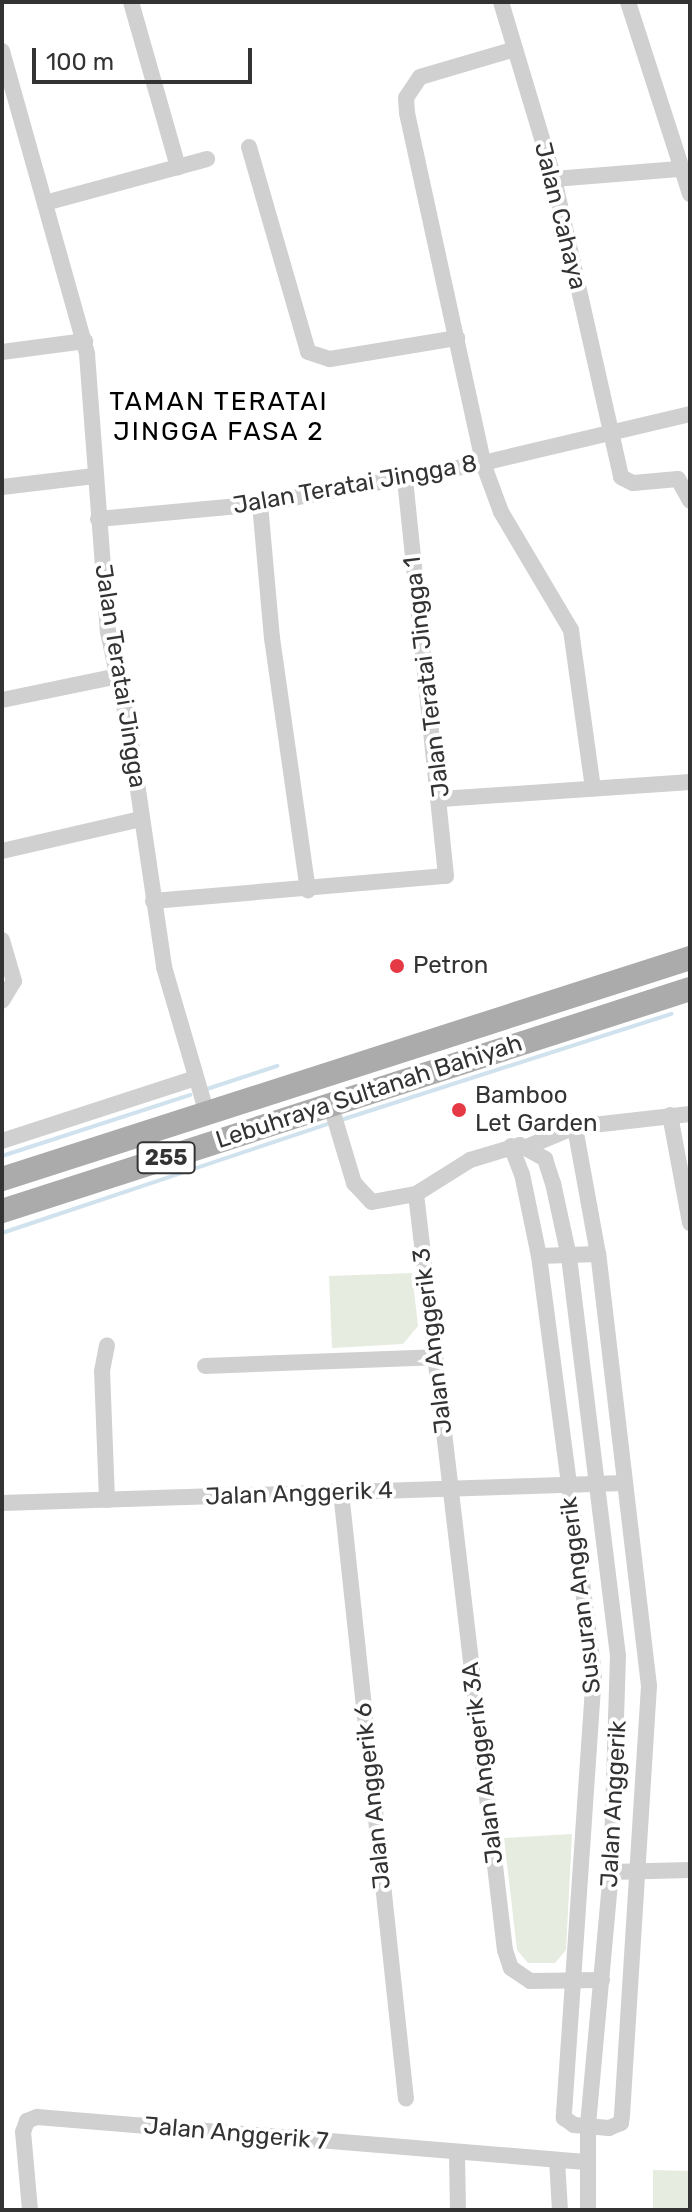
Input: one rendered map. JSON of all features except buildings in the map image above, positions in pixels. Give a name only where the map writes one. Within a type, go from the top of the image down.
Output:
[{"type":"main road","name":"Lebuhraya Sultanah Bahiyah","points":[[2,1179],[690,958]]},
{"type":"main road","name":"Lebuhraya Sultanah Bahiyah","points":[[2,1211],[690,989]]},
{"type":"main road","points":[[511,1015],[520,1029],[610,1013]]},
{"type":"main road","points":[[322,1077],[374,1071],[478,1038],[489,1039],[495,1052]]},
{"type":"street","points":[[131,2],[178,167]]},
{"type":"street","name":"Jalan Cahaya","points":[[501,2],[554,179],[610,432],[624,480],[678,479],[690,501]]},
{"type":"street","points":[[628,2],[679,169],[690,194]]},
{"type":"street","points":[[515,49],[420,77],[406,98],[483,463],[501,512],[571,630],[593,788]]},
{"type":"street","name":"Jalan Teratai Jingga","points":[[2,51],[85,341],[95,407],[94,476],[108,632],[118,676],[164,967],[207,1114]]},
{"type":"street","points":[[249,147],[308,352],[330,359],[457,338]]},
{"type":"street","points":[[45,203],[207,159]]},
{"type":"street","points":[[554,179],[679,169]]},
{"type":"street","points":[[2,352],[85,341]]},
{"type":"street","name":"Jalan Teratai Jingga 8","points":[[98,519],[260,504],[483,463],[690,414]]},
{"type":"street","points":[[2,487],[94,476]]},
{"type":"street","name":"Jalan Teratai Jingga 1","points":[[308,890],[446,876],[441,799],[405,477]]},
{"type":"street","points":[[153,901],[308,890],[272,638],[260,504]]},
{"type":"street","points":[[2,700],[118,676]]},
{"type":"street","points":[[441,799],[690,782]]},
{"type":"street","points":[[2,851],[141,819]]},
{"type":"street","points":[[2,940],[14,981],[2,1001]]},
{"type":"street","points":[[2,1141],[196,1078]]},
{"type":"street","points":[[330,1103],[364,1198],[372,1202],[416,1194],[470,1160],[511,1146],[529,1146],[575,1127],[690,1114]]},
{"type":"street","points":[[670,1115],[690,1223]]},
{"type":"street","points":[[575,1127],[598,1254],[648,1654],[640,1872],[621,2123],[588,2127]]},
{"type":"street","name":"Susuran Anggerik","points":[[511,1146],[539,1256],[594,1673],[564,2118],[567,2123],[588,2127]]},
{"type":"street","name":"Jalan Anggerik","points":[[529,1146],[549,1168],[569,1257],[618,1655],[611,1872],[585,2162],[588,2210]]},
{"type":"street","name":"Jalan Anggerik 3","points":[[416,1194],[450,1489]]},
{"type":"street","points":[[539,1256],[598,1254]]},
{"type":"street","points":[[107,1345],[102,1371],[107,1500]]},
{"type":"street","points":[[205,1366],[435,1357]]},
{"type":"street","name":"Jalan Anggerik 4","points":[[2,1503],[625,1483]]},
{"type":"street","name":"Jalan Anggerik 3A","points":[[450,1489],[505,1950],[511,1968],[530,1981],[602,1980]]},
{"type":"street","name":"Jalan Anggerik 6","points":[[341,1492],[406,2099]]},
{"type":"street","points":[[618,1655],[648,1654]]},
{"type":"street","points":[[611,1872],[690,1870]]},
{"type":"street","name":"Jalan Anggerik 7","points":[[30,2210],[23,2132],[27,2121],[48,2116],[457,2154]]},
{"type":"street","points":[[458,2210],[457,2154],[585,2162]]},
{"type":"street","points":[[557,2160],[560,2210]]},
{"type":"shaded area","points":[[412,1273],[418,1326],[403,1344],[332,1348],[329,1276]]},
{"type":"shaded area","points":[[572,1834],[566,1950],[555,1963],[528,1963],[517,1950],[504,1838]]},
{"type":"shaded area","points":[[653,2170],[690,2171],[690,2210],[653,2210]]},
{"type":"waterway","points":[[344,1119],[672,1014]]},
{"type":"waterway","points":[[207,1089],[277,1066]]},
{"type":"waterway","points":[[2,1156],[190,1095]]},
{"type":"waterway","points":[[2,1233],[327,1124]]},
{"type":"place","name":"Petron","points":[[397,966]]},
{"type":"place","name":"Bamboo Let Garden","points":[[459,1110]]},
{"type":"district","name":"TAMAN TERATAI JINGGA FASA 2","points":[[219,417]]}]
